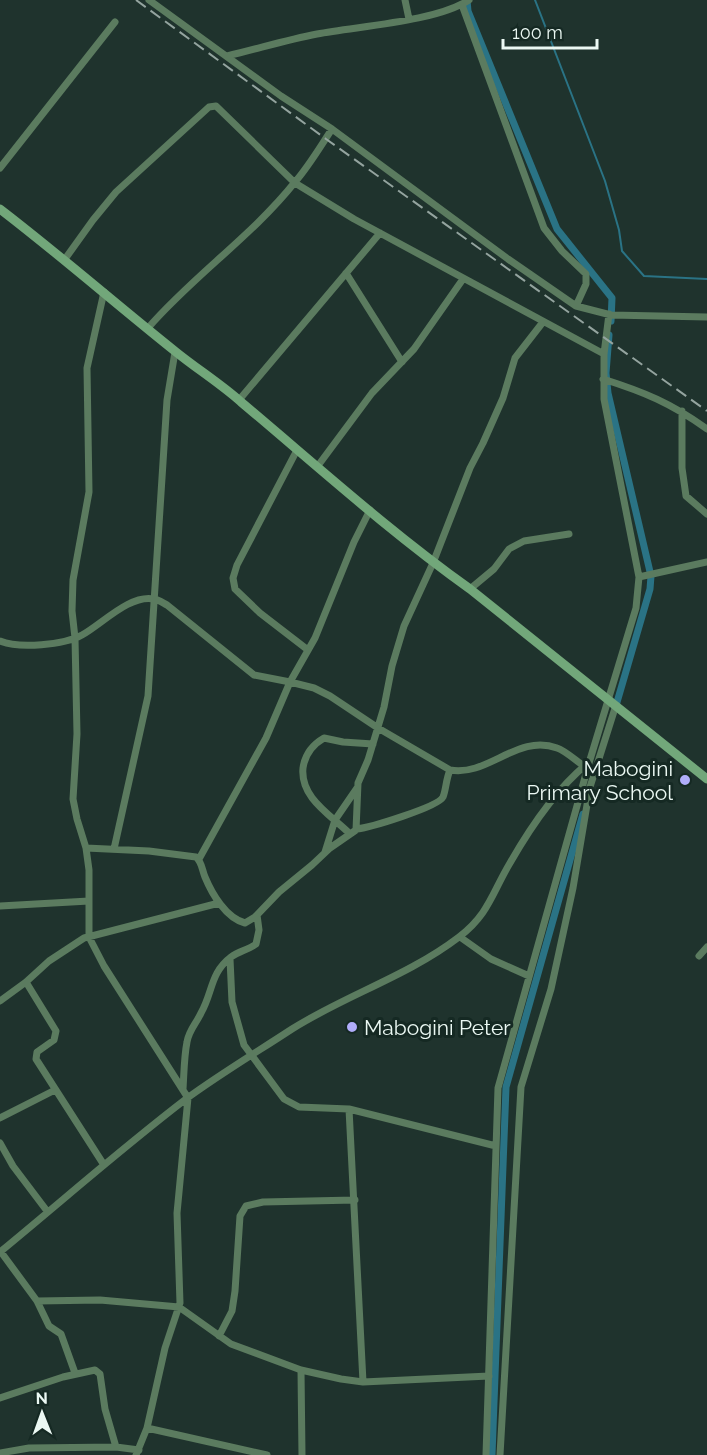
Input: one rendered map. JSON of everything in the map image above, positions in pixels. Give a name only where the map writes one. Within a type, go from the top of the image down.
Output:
[{"type":"street","points":[[150,0],[280,96],[332,129],[482,241],[576,306],[609,314],[707,317]]},
{"type":"street","points":[[405,0],[409,19]]},
{"type":"street","points":[[227,56],[316,34],[409,19],[469,0]]},
{"type":"street","points":[[462,4],[544,228],[562,251],[586,274],[586,284],[576,306]]},
{"type":"street","points":[[0,168],[115,22]]},
{"type":"street","points":[[65,259],[116,192],[213,106],[219,108],[295,183],[339,211],[604,354]]},
{"type":"street","points":[[148,328],[170,303],[207,271],[295,183],[332,129]]},
{"type":"street","points":[[0,208],[176,352],[239,400],[433,563],[470,589],[707,779]]},
{"type":"street","points":[[239,400],[380,233]]},
{"type":"street","points":[[346,273],[402,362]]},
{"type":"street","points":[[317,467],[372,393],[414,349],[435,322],[463,279]]},
{"type":"street","points":[[0,1453],[15,1453],[29,1448],[116,1447],[137,1452],[147,1428],[167,1340],[179,1307],[177,1213],[188,1098],[104,966],[89,937],[90,901],[86,848],[77,819],[74,799],[75,638],[72,611],[74,572],[89,492],[87,368],[104,292]]},
{"type":"street","points":[[486,1455],[498,1088],[586,765],[636,608],[639,578],[604,399],[606,380],[604,354],[609,314]]},
{"type":"street","points":[[356,829],[357,787],[378,728],[404,627],[433,563],[470,468],[503,398],[515,358],[543,322]]},
{"type":"street","points":[[114,849],[148,696],[168,400],[176,352]]},
{"type":"street","points":[[606,380],[638,390],[682,411],[707,429]]},
{"type":"street","points":[[682,411],[682,468],[686,496],[707,514]]},
{"type":"street","points":[[297,450],[257,530],[241,556],[234,573],[233,583],[235,589],[260,614],[308,650]]},
{"type":"street","points":[[199,859],[266,738],[370,510]]},
{"type":"street","points":[[470,589],[494,569],[509,549],[524,541],[569,534]]},
{"type":"street","points":[[639,578],[707,562]]},
{"type":"street","points":[[0,641],[9,645],[27,645],[75,638],[129,603],[153,599],[167,605],[254,675],[314,688],[450,770],[459,771],[476,767],[526,746],[541,744],[558,748],[586,765]]},
{"type":"street","points":[[500,1455],[521,1087],[551,989],[573,888],[590,787],[616,705]]},
{"type":"street","points":[[350,834],[306,790],[303,772],[304,759],[313,745],[324,738],[373,744]]},
{"type":"street","points":[[75,1373],[62,1334],[49,1326],[37,1301],[0,1252],[188,1098],[296,1027],[432,956],[460,936],[480,919],[509,864],[542,814],[576,773],[586,765]]},
{"type":"street","points":[[86,848],[188,855],[199,859],[219,903],[240,922],[247,922],[279,892],[356,829],[418,811],[440,801],[450,770]]},
{"type":"street","points":[[326,852],[335,820],[357,787]]},
{"type":"street","points":[[0,906],[90,901]]},
{"type":"street","points":[[0,1001],[79,940],[219,903]]},
{"type":"street","points":[[183,1089],[190,1029],[201,1014],[214,977],[230,958],[256,944],[259,930],[257,915]]},
{"type":"street","points":[[460,936],[491,959],[529,976]]},
{"type":"street","points":[[699,956],[707,948]]},
{"type":"street","points":[[230,958],[232,1002],[244,1045],[284,1100],[299,1107],[350,1109],[496,1146]]},
{"type":"street","points":[[26,982],[56,1031],[54,1040],[35,1055],[36,1061],[104,1165]]},
{"type":"street","points":[[0,1118],[55,1090]]},
{"type":"street","points":[[350,1109],[363,1382]]},
{"type":"street","points":[[0,1143],[13,1166],[48,1211]]},
{"type":"street","points":[[219,1336],[232,1311],[240,1216],[246,1206],[263,1202],[355,1200]]},
{"type":"street","points":[[37,1301],[100,1300],[179,1307],[231,1344],[301,1370],[363,1382],[489,1376]]},
{"type":"street","points":[[0,1398],[75,1373],[95,1370],[100,1374],[105,1409],[116,1447]]},
{"type":"street","points":[[301,1370],[302,1455]]},
{"type":"street","points":[[147,1428],[249,1453],[267,1455]]},
{"type":"waterway","points":[[467,0],[468,11],[557,229],[612,298],[611,321]]},
{"type":"waterway","points":[[535,0],[605,181],[619,230],[622,251],[644,276],[707,279]]},
{"type":"waterway","points":[[609,335],[606,373],[608,393],[651,576],[650,589],[615,709]]},
{"type":"waterway","points":[[492,1455],[506,1087],[583,814]]},
{"type":"railway","points":[[136,0],[326,139],[707,411]]},
{"type":"place","name":"Mabogini Primary School","points":[[685,780]]},
{"type":"place","name":"Mabogini Peter","points":[[352,1027]]}]
